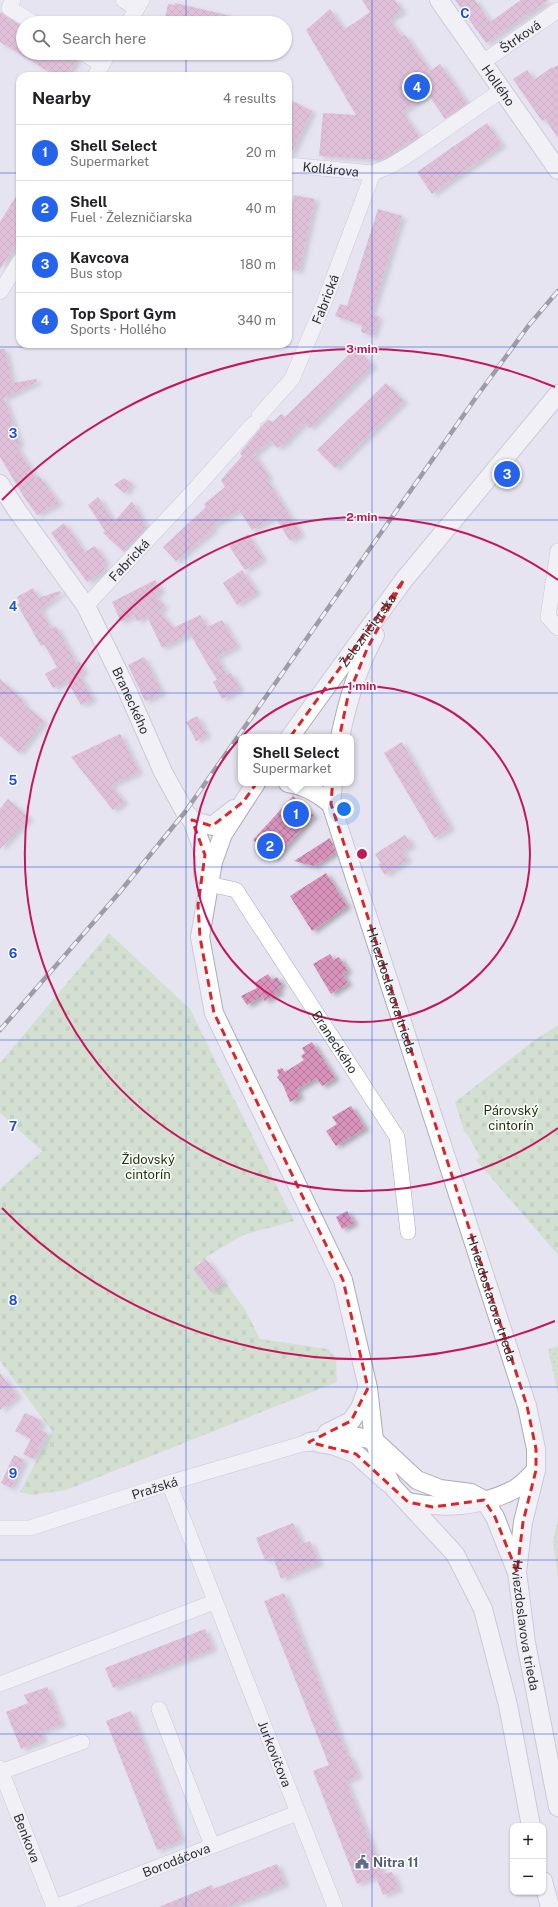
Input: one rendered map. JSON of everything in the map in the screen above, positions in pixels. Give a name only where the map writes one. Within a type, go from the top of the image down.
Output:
[{"type":"street","points":[[13,0],[8,8],[22,16]]},
{"type":"street","points":[[123,0],[140,4],[132,16]]},
{"type":"street","name":"Hollého","points":[[439,0],[558,170]]},
{"type":"street","name":"Štrková","points":[[482,62],[558,10]]},
{"type":"street","points":[[374,172],[390,166],[410,154],[502,90]]},
{"type":"street","name":"Kollárova","points":[[292,165],[374,172]]},
{"type":"street","name":"Fabrická","points":[[86,606],[196,488],[292,378],[324,303],[374,172]]},
{"type":"street","points":[[0,292],[16,267]]},
{"type":"street","name":"Železničiarska","points":[[292,734],[403,581],[558,394]]},
{"type":"street","name":"Železničiarska","points":[[524,434],[558,404]]},
{"type":"street","name":"Braneckého","points":[[0,484],[16,509],[86,606],[127,690],[163,772],[185,812],[192,820],[205,855],[198,905],[200,937]]},
{"type":"street","points":[[558,551],[548,617],[558,628]]},
{"type":"street","name":"Železničiarska","points":[[341,734],[348,696],[367,649],[403,581]]},
{"type":"street","points":[[254,786],[223,834],[213,862],[209,884],[200,937],[214,1013],[343,1280],[368,1388],[374,1440],[383,1468],[392,1486]]},
{"type":"street","points":[[300,786],[316,792],[331,804]]},
{"type":"street","points":[[331,804],[333,786]]},
{"type":"street","points":[[192,820],[212,826],[243,802]]},
{"type":"street","name":"Hviezdoslavova trieda","points":[[331,804],[527,1406],[536,1449],[536,1470],[523,1522],[517,1572],[526,1643],[558,1807]]},
{"type":"street","name":"Braneckého","points":[[209,884],[236,890],[397,1137],[408,1232]]},
{"type":"street","points":[[309,1442],[351,1421],[360,1408],[368,1388]]},
{"type":"street","points":[[309,1442],[348,1435],[374,1440],[417,1480],[440,1489],[471,1493],[484,1500],[495,1517],[517,1572]]},
{"type":"street","points":[[309,1442],[332,1445],[356,1454],[408,1502],[455,1554],[484,1609],[508,1706],[530,1823]]},
{"type":"street","name":"Pražská","points":[[0,1528],[30,1528],[169,1483],[309,1442]]},
{"type":"street","points":[[408,1502],[433,1507],[463,1506],[516,1488],[536,1470]]},
{"type":"street","name":"Jurkovičova","points":[[169,1483],[214,1602],[335,1907]]},
{"type":"street","points":[[0,1684],[214,1602]]},
{"type":"street","points":[[159,1709],[212,1845]]},
{"type":"street","points":[[1,1770],[82,1742]]},
{"type":"street","name":"Benkova","points":[[1,1770],[55,1907]]},
{"type":"street","name":"Borodáčova","points":[[55,1907],[297,1813]]},
{"type":"street","points":[[546,1892],[550,1907]]},
{"type":"highlighted area","points":[[403,581],[367,649],[348,696],[334,763],[331,804],[527,1406],[536,1449],[536,1470],[523,1522],[517,1572],[495,1517],[484,1500],[433,1507],[408,1502],[356,1454],[309,1442],[351,1421],[368,1388],[343,1280],[214,1013],[200,937],[198,905],[205,855],[192,820],[212,826],[243,802]]},
{"type":"green space","name":"Židovský cintorín","points":[[109,933],[190,1009],[294,1221],[243,1235],[206,1257],[206,1259],[200,1263],[199,1262],[193,1269],[211,1292],[225,1282],[246,1311],[260,1339],[328,1349],[336,1358],[337,1382],[66,1490],[31,1495],[20,1492],[52,1431],[0,1361],[0,1189],[42,1151],[0,1113],[0,1063]]},
{"type":"green space","name":"Párovský cintorín","points":[[558,1025],[558,1255],[476,1160],[480,1157],[464,1131],[455,1102],[536,1039]]},
{"type":"green space","points":[[558,1346],[558,1394],[548,1349]]},
{"type":"green space","points":[[558,1518],[558,1578],[553,1541]]},
{"type":"building","points":[[362,0],[395,0],[402,11],[389,20],[402,37],[405,35],[430,71],[440,64],[467,103],[445,119],[428,94],[402,112],[419,136],[381,160],[319,156],[323,113],[356,115],[306,30],[330,9],[344,30],[370,12]]},
{"type":"building","points":[[455,0],[475,0],[490,22],[521,0],[549,0],[486,43]]},
{"type":"building","points":[[175,3],[231,16],[165,16],[168,4],[175,5]]},
{"type":"building","points":[[0,12],[16,22],[16,52],[0,42]]},
{"type":"building","points":[[30,60],[76,60],[69,72],[49,72]]},
{"type":"building","points":[[558,65],[558,138],[545,119],[542,121],[513,79],[527,70],[534,80],[552,67],[553,68]]},
{"type":"building","points":[[292,101],[312,111],[292,152]]},
{"type":"building","points":[[487,123],[502,145],[432,194],[417,172]]},
{"type":"building","points":[[294,195],[315,199],[299,271],[292,270],[292,204]]},
{"type":"building","points":[[16,196],[16,244],[0,269],[0,222]]},
{"type":"building","points":[[378,209],[402,216],[371,314],[379,316],[373,336],[361,332],[362,325],[335,316],[340,304],[347,306]]},
{"type":"building","points":[[356,348],[373,365],[310,428],[304,423],[285,443],[277,448],[271,441],[254,454],[269,477],[266,478],[301,534],[290,541],[275,517],[252,530],[239,510],[212,526],[214,529],[176,561],[163,547],[206,507],[204,504],[225,487],[221,480],[242,456],[240,453],[262,426],[268,420],[273,422],[281,414],[285,417]]},
{"type":"building","points":[[0,349],[5,349],[12,383],[36,379],[37,382],[4,398],[20,444],[16,446],[36,478],[39,476],[59,503],[37,515],[24,497],[0,457]]},
{"type":"building","points":[[386,383],[404,401],[335,468],[317,450]]},
{"type":"building","points":[[124,478],[132,484],[125,493],[114,485]]},
{"type":"building","points":[[98,497],[114,522],[132,501],[146,526],[124,552],[103,533],[105,531],[88,505]]},
{"type":"building","points":[[64,523],[85,552],[95,546],[106,562],[102,565],[105,570],[87,582],[51,533]]},
{"type":"building","points":[[248,534],[263,559],[245,570],[229,546]]},
{"type":"building","points":[[242,570],[257,592],[237,605],[223,583]]},
{"type":"building","points":[[155,580],[161,590],[155,596],[165,606],[159,611],[173,628],[200,615],[208,627],[222,620],[237,646],[217,657],[227,675],[231,673],[240,689],[222,699],[213,682],[217,680],[190,634],[162,648],[147,616],[137,621],[134,615],[121,622],[112,602]]},
{"type":"building","points":[[33,588],[38,598],[60,591],[61,593],[40,609],[51,629],[56,626],[76,663],[79,661],[84,672],[79,675],[93,699],[81,705],[67,681],[53,688],[45,674],[57,667],[44,644],[41,646],[17,604],[20,603],[17,597]]},
{"type":"building","points":[[144,657],[162,693],[145,701],[128,665]]},
{"type":"building","points":[[0,679],[24,701],[22,703],[44,721],[19,753],[0,736]]},
{"type":"building","points":[[197,716],[207,735],[196,741],[186,722]]},
{"type":"building","points":[[120,734],[139,772],[111,785],[124,802],[113,810],[71,757]]},
{"type":"building","points":[[402,742],[451,828],[434,838],[384,753]]},
{"type":"building","points":[[293,796],[314,815],[274,859],[253,840]]},
{"type":"building","points":[[8,799],[29,818],[0,849],[0,809]]},
{"type":"building","points":[[405,835],[412,845],[402,851],[408,860],[385,875],[378,864],[381,863],[375,854]]},
{"type":"building","points":[[330,838],[336,852],[314,866],[294,861]]},
{"type":"building","points":[[326,873],[347,906],[312,931],[290,896]]},
{"type":"building","points":[[330,954],[334,960],[339,957],[348,971],[342,974],[348,983],[331,994],[313,964]]},
{"type":"building","points":[[268,974],[272,980],[277,977],[282,985],[277,988],[280,992],[265,1001],[262,996],[247,1005],[241,996],[257,988],[254,983]]},
{"type":"building","points":[[312,1042],[335,1078],[322,1086],[316,1078],[296,1090],[300,1096],[290,1102],[283,1085],[277,1077],[279,1075],[277,1070],[282,1068],[285,1072],[304,1060],[301,1056],[305,1053],[302,1048]]},
{"type":"building","points":[[351,1106],[365,1128],[336,1146],[326,1131],[337,1124],[332,1117]]},
{"type":"building","points":[[347,1211],[354,1223],[342,1229],[336,1217]]},
{"type":"building","points":[[206,1259],[224,1282],[211,1292],[193,1269]]},
{"type":"building","points":[[0,1373],[18,1396],[0,1410]]},
{"type":"building","points":[[25,1413],[42,1421],[38,1429],[47,1433],[33,1459],[23,1454],[31,1439],[15,1431]]},
{"type":"building","points":[[14,1455],[24,1460],[11,1488],[1,1483]]},
{"type":"building","points":[[293,1523],[302,1544],[310,1541],[319,1563],[281,1579],[273,1557],[265,1560],[256,1538]]},
{"type":"building","points":[[284,1593],[348,1757],[350,1756],[358,1776],[346,1781],[383,1874],[392,1872],[399,1889],[383,1895],[376,1877],[357,1884],[313,1771],[329,1765],[264,1601]]},
{"type":"building","points":[[205,1629],[213,1649],[113,1688],[105,1668]]},
{"type":"building","points":[[47,1687],[62,1724],[40,1732],[43,1740],[21,1749],[6,1712],[28,1703],[24,1695]]},
{"type":"building","points":[[131,1711],[182,1840],[157,1850],[106,1721]]},
{"type":"building","points":[[277,1864],[285,1884],[227,1907],[159,1907],[212,1885],[213,1889]]},
{"type":"railway","points":[[240,734],[477,396],[529,325],[558,291]]},
{"type":"railway","points":[[0,1030],[119,893],[185,812],[238,736]]},
{"type":"place","name":"Top Sport Gym","points":[[417,87]]},
{"type":"place","name":"Kavcova","points":[[507,474]]},
{"type":"place","name":"Shell Select","points":[[296,814]]},
{"type":"place","name":"Shell","points":[[270,846]]},
{"type":"place","name":"Nitra 11","points":[[362,1862]]}]
